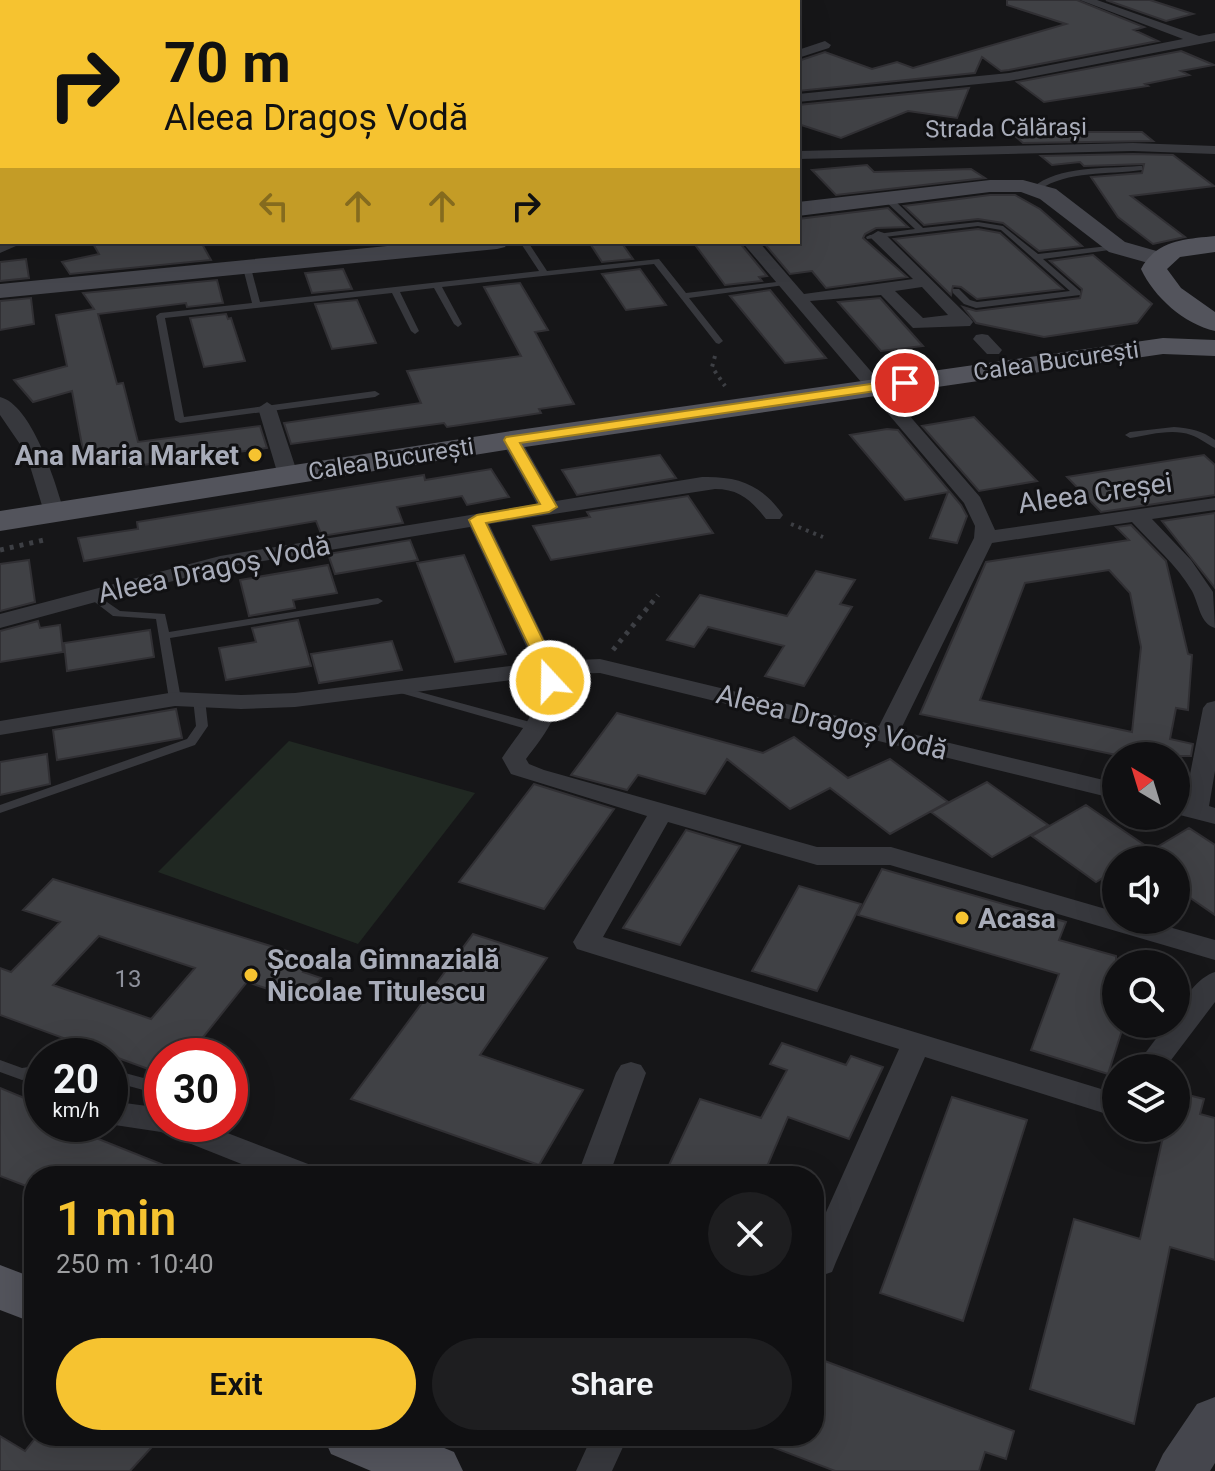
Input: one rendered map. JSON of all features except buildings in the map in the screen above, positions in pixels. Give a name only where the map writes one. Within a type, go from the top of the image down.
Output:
[{"type":"main road","points":[[800,209],[1007,185],[1036,188],[1117,247],[1159,259],[1184,248],[1215,244]]},
{"type":"main road","points":[[0,291],[478,244]]},
{"type":"main road","points":[[1159,259],[1156,275],[1206,332]]},
{"type":"main road","name":"Calea București","points":[[0,521],[511,440],[1163,346],[1206,332]]},
{"type":"main road","points":[[0,1287],[24,1297]]},
{"type":"main road","points":[[1181,1471],[1215,1420]]},
{"type":"main road","points":[[375,1446],[434,1471]]},
{"type":"street","points":[[1086,0],[1200,41]]},
{"type":"street","points":[[800,98],[1009,77],[1215,37]]},
{"type":"street","points":[[800,53],[825,45]]},
{"type":"street","name":"Strada Călărași","points":[[800,155],[1133,147],[1215,150]]},
{"type":"street","points":[[868,289],[886,291],[919,324],[962,320],[926,282],[874,236]]},
{"type":"street","points":[[752,244],[973,501],[985,526],[984,538],[886,735]]},
{"type":"street","points":[[811,296],[926,282]]},
{"type":"street","points":[[0,403],[31,439],[39,456],[54,512]]},
{"type":"street","points":[[267,408],[288,475]]},
{"type":"street","points":[[511,440],[549,507]]},
{"type":"street","name":"Aleea Dragoș Vodă","points":[[0,621],[91,594],[220,562],[720,482],[746,486],[773,515]]},
{"type":"street","name":"Aleea Creșei","points":[[984,538],[1215,504]]},
{"type":"street","points":[[1137,516],[1198,584],[1215,621]]},
{"type":"street","points":[[477,520],[547,667],[552,695],[549,711],[514,758],[520,769],[661,813],[817,856],[891,856],[1215,950]]},
{"type":"street","name":"Aleea Dragoș Vodă","points":[[0,728],[187,699],[241,702],[295,700],[547,667],[600,666],[1102,788]]},
{"type":"street","points":[[1195,811],[1215,708]]},
{"type":"street","points":[[661,813],[587,942],[1102,1101]]},
{"type":"street","points":[[1160,1054],[1215,982]]},
{"type":"street","points":[[824,1253],[916,1043]]},
{"type":"street","points":[[597,1166],[631,1073]]},
{"type":"street","points":[[218,1142],[279,1166]]},
{"type":"street","points":[[594,1471],[605,1446]]},
{"type":"lane","points":[[1036,188],[1046,181],[1065,177],[1139,168]]},
{"type":"lane","points":[[887,198],[920,230]]},
{"type":"lane","points":[[874,236],[989,225],[1003,228],[1077,293],[976,305],[967,302],[956,291]]},
{"type":"lane","points":[[525,244],[544,273]]},
{"type":"lane","points":[[1037,257],[1117,247]]},
{"type":"lane","points":[[375,394],[180,420],[160,316],[656,261],[719,341]]},
{"type":"lane","points":[[247,268],[257,305]]},
{"type":"lane","points":[[684,296],[785,283]]},
{"type":"lane","points":[[437,286],[458,324]]},
{"type":"lane","points":[[395,290],[415,331]]},
{"type":"lane","points":[[1130,435],[1187,429],[1199,433],[1215,445]]},
{"type":"lane","points":[[0,809],[191,742],[202,726],[187,699],[164,636],[161,616],[117,614],[91,594]]},
{"type":"lane","points":[[164,636],[378,601]]},
{"type":"lane","name":"Aleea Dragoș Vodă","points":[[391,688],[537,728]]},
{"type":"lane","points":[[0,1066],[24,1074]]},
{"type":"path","points":[[719,341],[721,347],[712,367],[730,394]]},
{"type":"path","points":[[773,515],[823,537]]},
{"type":"path","points":[[600,666],[658,595]]},
{"type":"shaded area","points":[[289,741],[475,793],[358,944],[158,872]]},
{"type":"place","name":"Ana Maria Market","points":[[255,455]]},
{"type":"place","name":"Acasa","points":[[962,918]]},
{"type":"place","name":"Școala Gimnazială Nicolae Titulescu","points":[[251,975]]},
{"type":"route","points":[[550,681],[547,667],[477,520],[549,507],[511,440],[905,383]]}]
